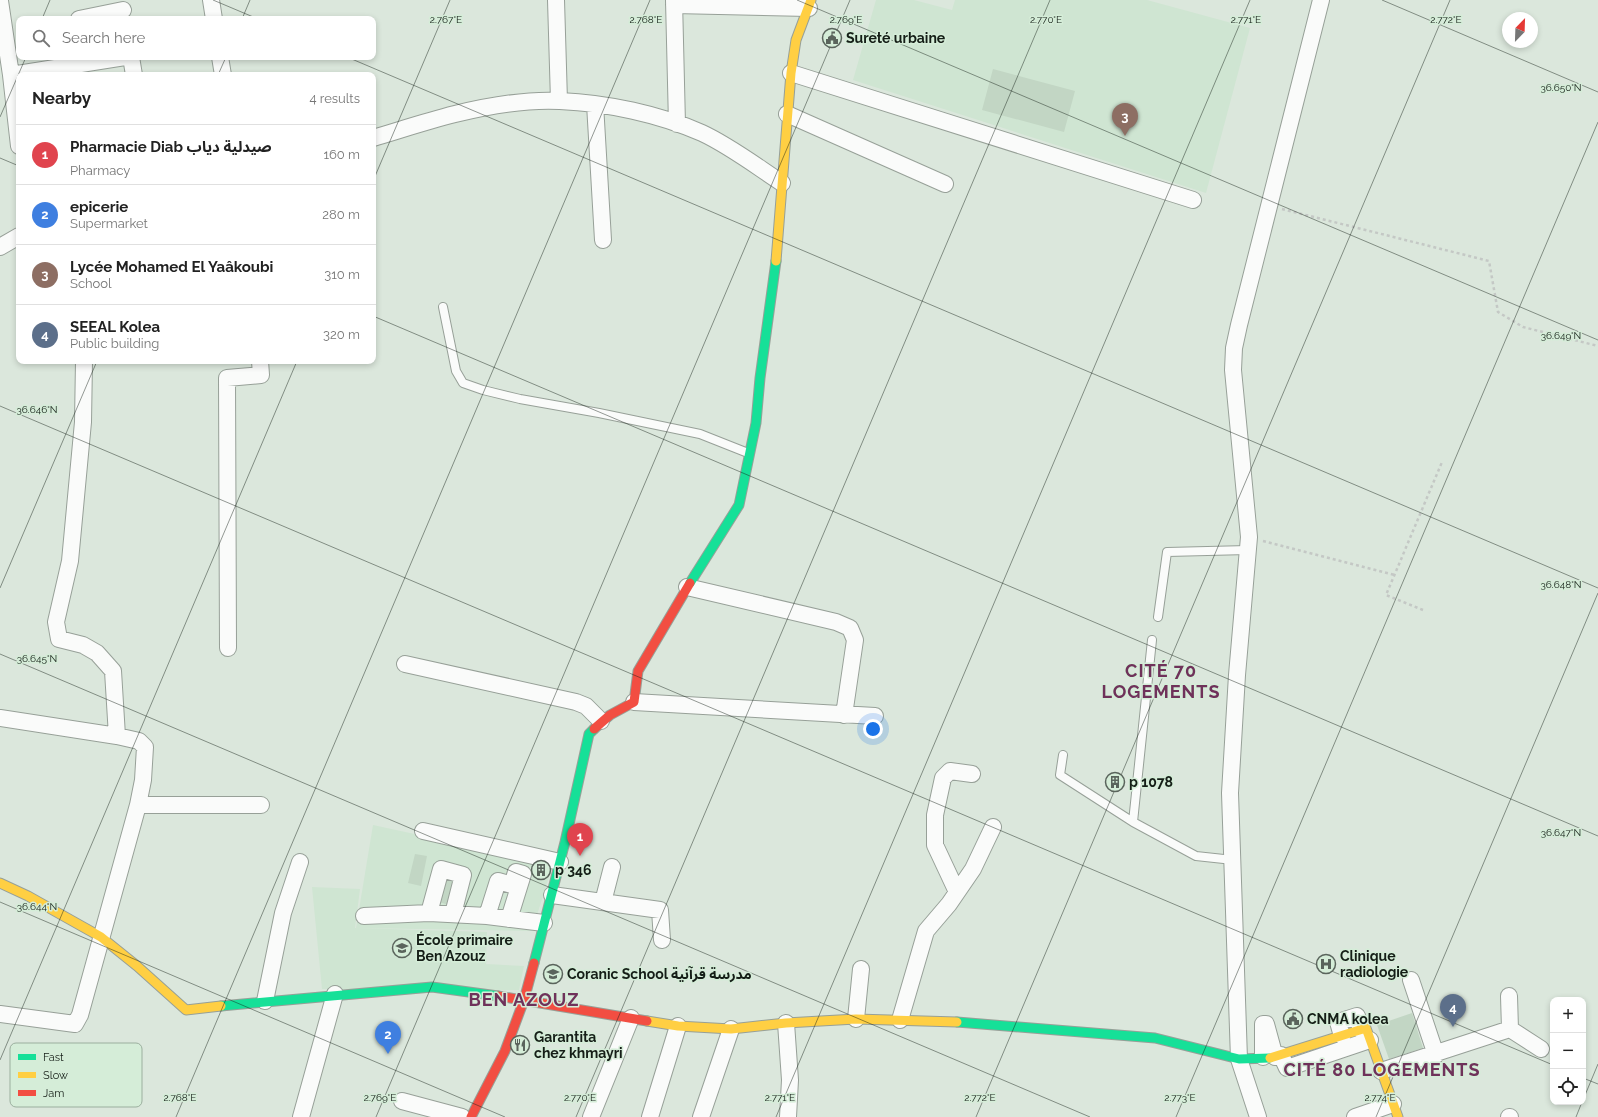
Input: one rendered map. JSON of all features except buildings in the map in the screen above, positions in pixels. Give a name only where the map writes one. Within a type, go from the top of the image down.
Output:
[{"type":"street","points":[[211,0],[214,16]]},
{"type":"street","points":[[556,0],[559,101]]},
{"type":"street","points":[[1317,0],[1318,17]]},
{"type":"street","points":[[1258,1117],[1239,1058],[1230,793],[1237,675],[1249,543],[1233,370],[1234,348],[1318,17],[1321,0]]},
{"type":"street","points":[[0,1],[12,32],[4,53],[11,75],[16,119]]},
{"type":"street","points":[[634,702],[638,671],[687,587],[739,505],[751,454],[775,280],[791,73],[796,40],[810,4],[674,2],[677,124]]},
{"type":"street","points":[[94,16],[123,10]]},
{"type":"street","points":[[30,72],[106,60]]},
{"type":"street","points":[[131,60],[133,72]]},
{"type":"street","points":[[220,60],[222,72]]},
{"type":"street","points":[[791,73],[1193,200]]},
{"type":"street","points":[[11,75],[16,74]]},
{"type":"street","points":[[376,137],[455,114],[513,104],[559,101],[595,104],[658,118],[702,133],[782,183]]},
{"type":"street","points":[[595,104],[603,240]]},
{"type":"street","points":[[787,114],[945,184]]},
{"type":"street","points":[[0,247],[16,238]]},
{"type":"street","points":[[84,364],[83,422],[70,554],[56,622],[59,640],[82,645],[98,653],[113,671],[117,736]]},
{"type":"street","points":[[228,648],[227,378],[261,375],[260,364]]},
{"type":"street","points":[[687,587],[829,620],[843,624],[850,628],[855,640],[844,715]]},
{"type":"street","points":[[405,664],[576,702],[586,706],[601,721]]},
{"type":"street","points":[[471,1117],[505,1051],[524,1000],[552,895],[589,734],[601,721],[613,711],[634,702],[875,716]]},
{"type":"street","points":[[0,718],[117,736],[139,741],[145,748],[143,780],[138,805],[80,1015],[75,1024],[0,1014]]},
{"type":"street","points":[[957,892],[935,845],[935,814],[943,778],[950,771],[972,774]]},
{"type":"street","points":[[138,805],[261,805]]},
{"type":"street","points":[[900,1020],[926,931],[973,869],[993,827]]},
{"type":"street","points":[[423,831],[560,862]]},
{"type":"street","points":[[265,1001],[283,913],[300,862]]},
{"type":"street","points":[[603,902],[612,867]]},
{"type":"street","points":[[429,913],[441,869],[463,875],[453,914]]},
{"type":"street","points":[[487,916],[498,881],[512,885],[516,872],[523,874],[509,919]]},
{"type":"street","points":[[0,883],[28,896],[101,937],[137,966],[186,1010],[335,994],[432,987],[524,1000],[678,1026],[731,1029],[786,1023],[856,1019],[956,1022],[1155,1038],[1239,1058],[1273,1056],[1342,1036],[1338,1022],[1357,1016],[1381,1071],[1396,1111],[1355,1117]]},
{"type":"street","points":[[552,895],[660,910],[662,940]]},
{"type":"street","points":[[364,916],[429,913],[487,916],[544,923]]},
{"type":"street","points":[[856,1019],[861,969]]},
{"type":"street","points":[[1411,980],[1436,1055]]},
{"type":"street","points":[[301,1117],[335,994]]},
{"type":"street","points":[[1509,996],[1510,1029]]},
{"type":"street","points":[[591,1117],[631,1018]]},
{"type":"street","points":[[786,1023],[790,1080],[788,1117]]},
{"type":"street","points":[[650,1117],[678,1026]]},
{"type":"street","points":[[701,1117],[731,1029]]},
{"type":"street","points":[[1381,1071],[1436,1055],[1510,1029]]},
{"type":"street","points":[[1510,1029],[1541,1049]]},
{"type":"street","points":[[1273,1056],[1287,1068],[1366,1035]]},
{"type":"street","points":[[402,1101],[462,1117]]},
{"type":"lane","points":[[443,307],[456,371],[463,382],[483,390],[700,434],[751,454]]},
{"type":"lane","points":[[1158,617],[1167,552],[1249,543]]},
{"type":"lane","points":[[1133,822],[1152,640]]},
{"type":"lane","points":[[1062,755],[1060,775],[1133,822],[1196,856],[1233,860]]},
{"type":"path","points":[[1269,206],[1489,262],[1498,312],[1523,327],[1598,346]]},
{"type":"path","points":[[1423,610],[1386,595],[1442,462]]},
{"type":"path","points":[[1249,543],[1394,575]]},
{"type":"shaded area","points":[[876,0],[914,0],[952,10],[955,0],[1147,0],[1250,28],[1206,193],[853,80]]},
{"type":"shaded area","points":[[993,69],[1075,91],[1064,132],[982,110]]},
{"type":"shaded area","points":[[373,825],[553,864],[532,931],[357,928],[487,932],[486,964],[524,966],[519,990],[322,989],[312,887],[360,889],[356,928]]},
{"type":"shaded area","points":[[415,854],[427,856],[421,886],[408,883]]},
{"type":"shaded area","points":[[446,878],[456,878],[449,905],[439,902]]},
{"type":"shaded area","points":[[1412,1013],[1423,1048],[1389,1059],[1377,1025]]},
{"type":"traffic: fast","points":[[690,583],[739,505],[756,423],[760,378],[776,261]]},
{"type":"traffic: fast","points":[[534,963],[565,842],[589,734],[594,729]]},
{"type":"traffic: fast","points":[[221,1006],[432,987],[498,996]]},
{"type":"traffic: fast","points":[[957,1022],[1155,1038],[1239,1059],[1270,1058]]},
{"type":"traffic: slow","points":[[776,261],[791,73],[796,40],[811,0]]},
{"type":"traffic: slow","points":[[0,883],[28,896],[101,937],[137,966],[186,1010],[221,1006]]},
{"type":"traffic: slow","points":[[647,1021],[678,1026],[731,1029],[786,1023],[856,1019],[957,1022]]},
{"type":"traffic: slow","points":[[1270,1058],[1366,1028],[1398,1117]]},
{"type":"traffic: jam","points":[[594,729],[610,715],[634,702],[638,671],[690,583]]},
{"type":"traffic: jam","points":[[471,1117],[505,1051],[524,1000],[534,963]]},
{"type":"traffic: jam","points":[[498,996],[647,1021]]},
{"type":"place","name":"Sureté urbaine","points":[[832,38]]},
{"type":"place","name":"Lycée Mohamed El Yaâkoubi","points":[[1125,136]]},
{"type":"place","name":"p 1078","points":[[1115,782]]},
{"type":"place","name":"Pharmacie Diab صيدلية دياب","points":[[580,856]]},
{"type":"place","name":"p 346","points":[[541,870]]},
{"type":"place","name":"École primaire Ben Azouz","points":[[402,948]]},
{"type":"place","name":"Clinique radiologie","points":[[1326,964]]},
{"type":"place","name":"Coranic School مدرسة قرآنية","points":[[553,974]]},
{"type":"place","name":"CNMA kolea","points":[[1293,1019]]},
{"type":"place","name":"SEEAL Kolea","points":[[1453,1027]]},
{"type":"place","name":"Garantita chez khmayri","points":[[520,1045]]},
{"type":"place","name":"epicerie","points":[[388,1054]]},
{"type":"district","name":"CITÉ 70 LOGEMENTS","points":[[1161,681]]},
{"type":"district","name":"BEN AZOUZ","points":[[524,1000]]},
{"type":"district","name":"CITÉ 80 LOGEMENTS","points":[[1382,1070]]}]
